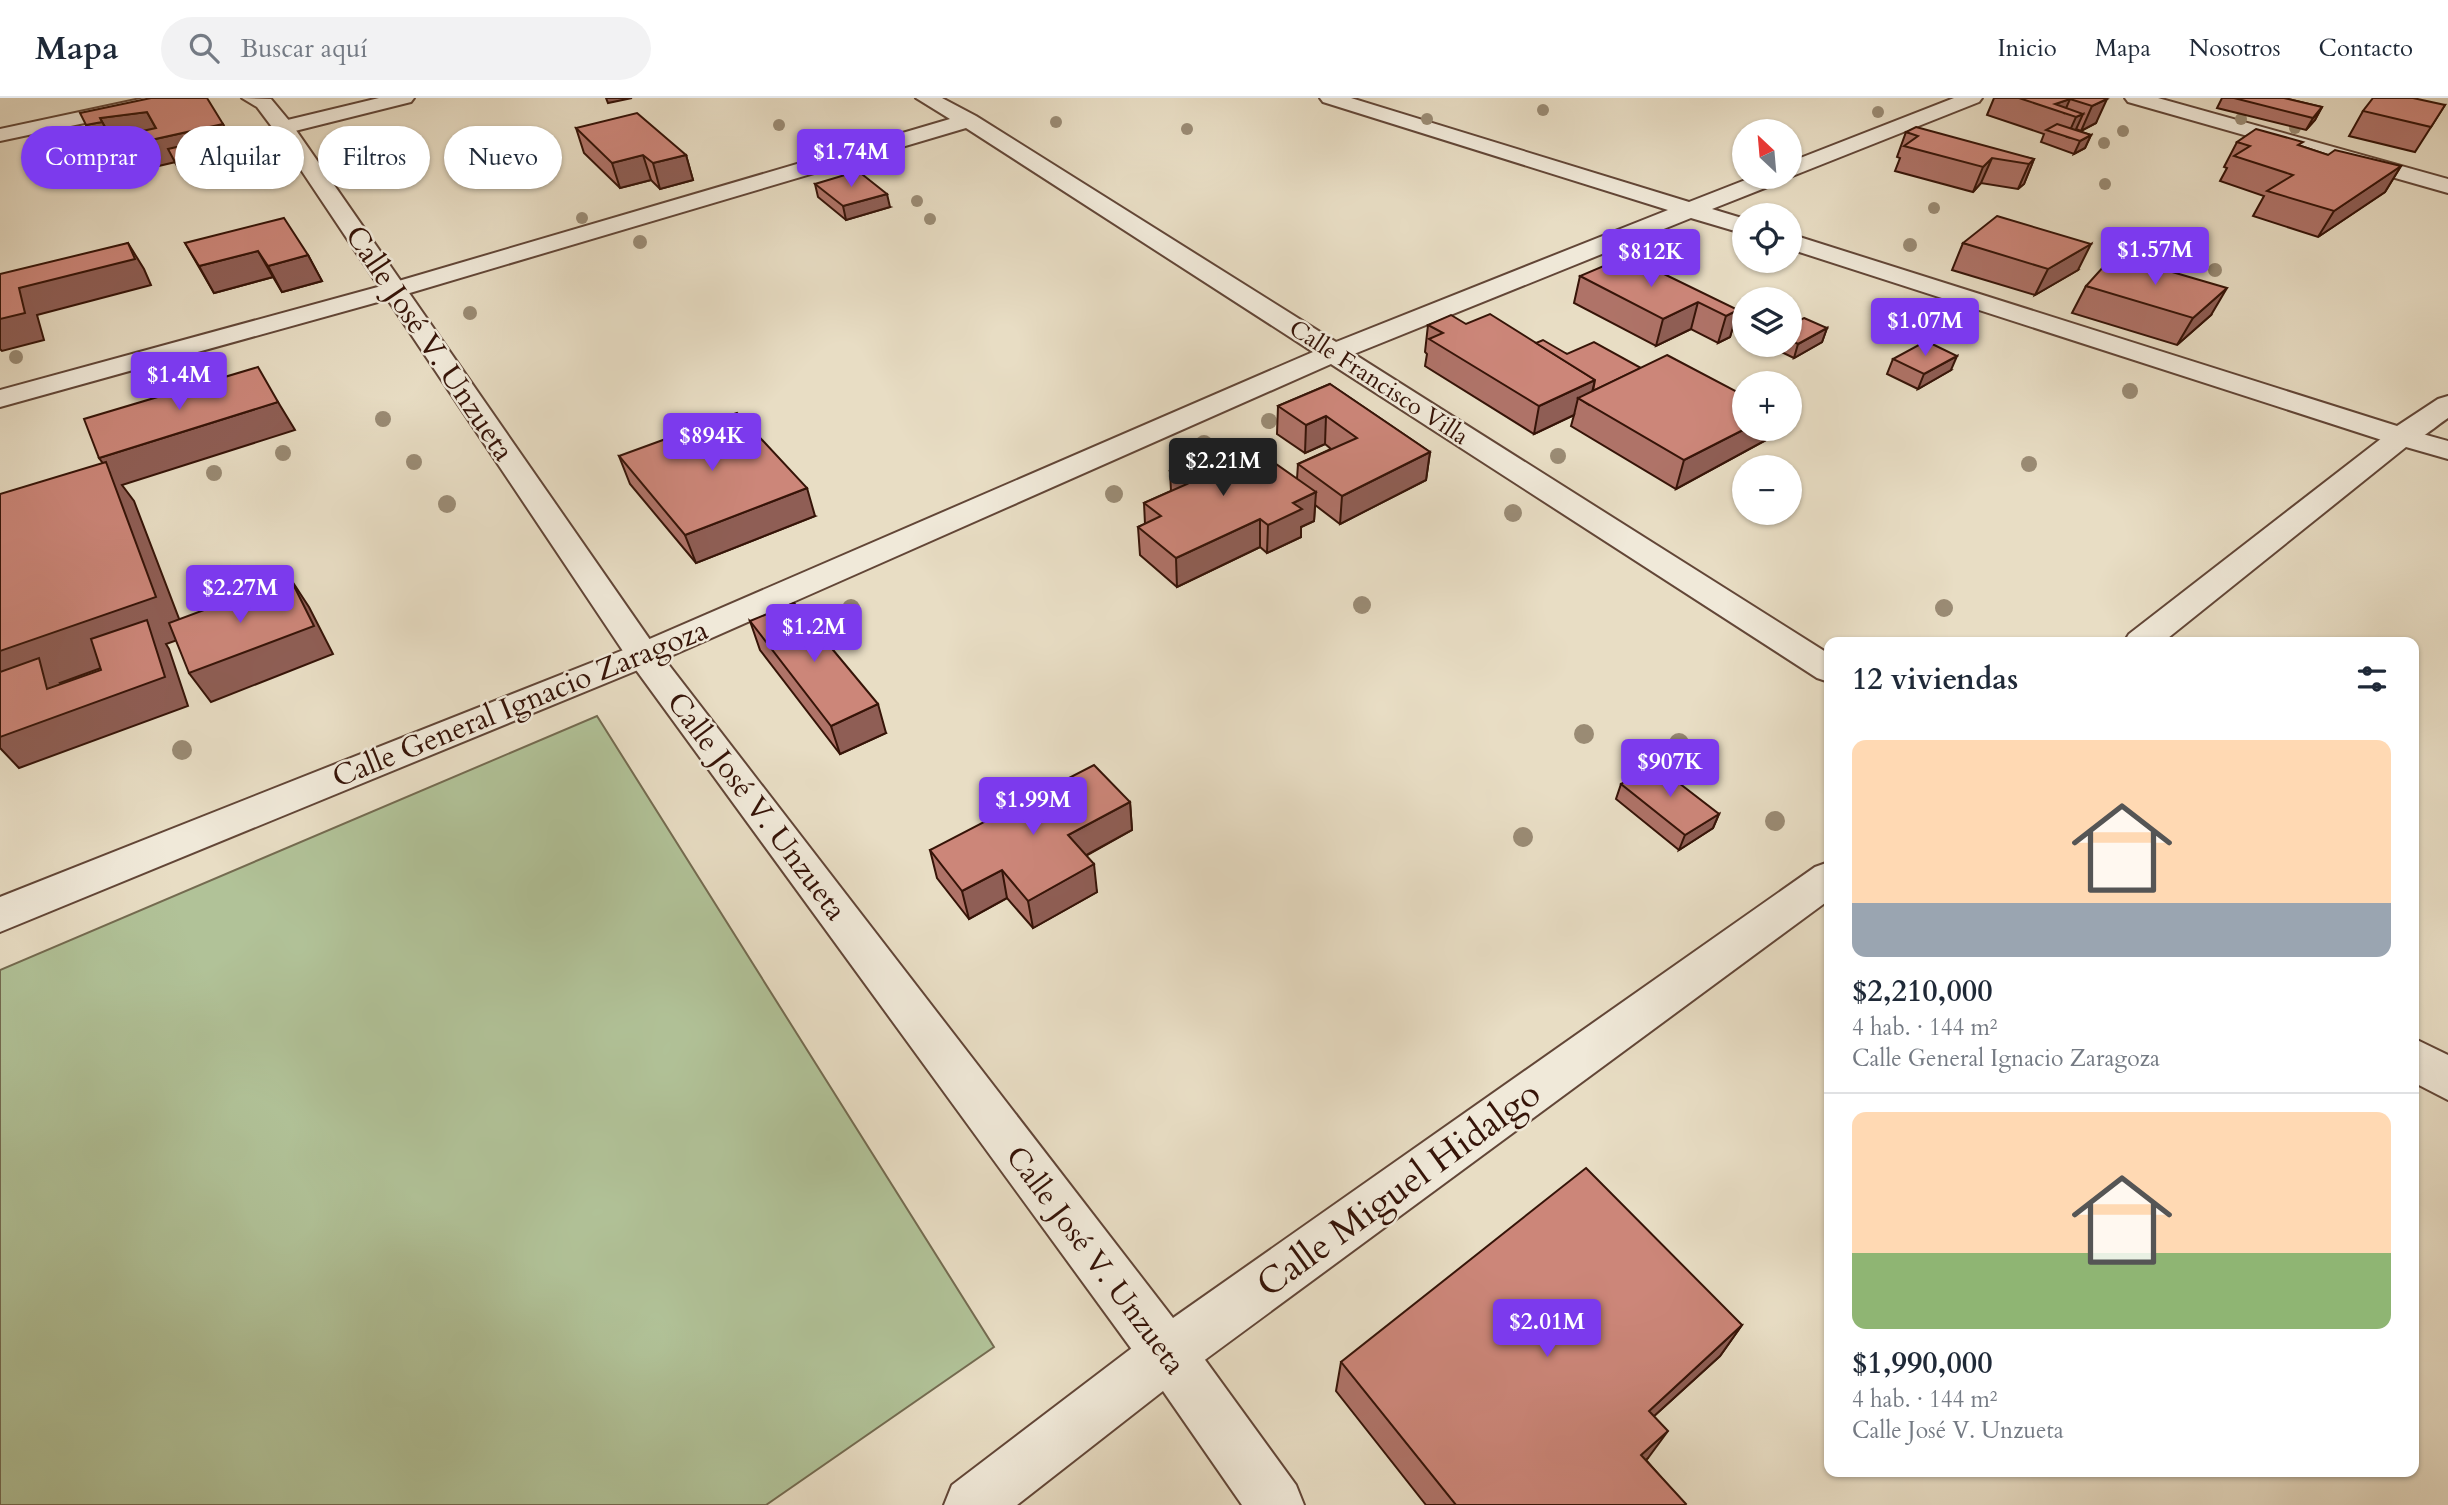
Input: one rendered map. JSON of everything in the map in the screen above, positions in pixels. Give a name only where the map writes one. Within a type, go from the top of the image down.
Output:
[{"type":"street","points":[[0,135],[174,98]]},
{"type":"street","name":"Calle José V. Unzueta","points":[[252,98],[264,103],[281,126]]},
{"type":"street","points":[[291,126],[404,98]]},
{"type":"street","name":"Calle Francisco Villa","points":[[926,98],[969,120],[1824,667]]},
{"type":"street","points":[[1329,98],[1732,223]]},
{"type":"street","points":[[1802,165],[1972,98]]},
{"type":"street","points":[[2135,98],[2448,186]]},
{"type":"street","points":[[0,399],[394,290],[969,120]]},
{"type":"street","name":"Calle José V. Unzueta","points":[[304,159],[643,654],[1168,1354],[1276,1505]]},
{"type":"street","name":"Calle General Ignacio Zaragoza","points":[[0,915],[643,654],[1333,353],[1741,189]]},
{"type":"street","points":[[1802,245],[2448,450]]},
{"type":"street","points":[[2147,637],[2401,437],[2448,405]]},
{"type":"street","name":"Calle Miguel Hidalgo","points":[[972,1505],[1168,1354],[1824,882]]},
{"type":"street","points":[[2419,1061],[2448,1080]]},
{"type":"green space","points":[[597,716],[994,1347],[766,1505],[0,1505],[0,970]]},
{"type":"building","points":[[151,98],[207,98],[223,124],[175,126],[175,135],[161,138],[161,126],[155,126],[147,112],[100,118],[102,122],[86,125],[80,113]]},
{"type":"building","points":[[2019,98],[2107,99],[2092,106],[2070,99],[2055,104],[2083,114],[2076,117]]},
{"type":"building","points":[[2234,98],[2284,98],[2322,107],[2313,118]]},
{"type":"building","points":[[2373,98],[2413,98],[2445,105],[2431,127],[2363,111]]},
{"type":"building","points":[[637,113],[686,155],[653,163],[643,155],[612,163],[576,128]]},
{"type":"building","points":[[2057,124],[2091,135],[2080,141],[2046,130]]},
{"type":"building","points":[[1916,127],[2034,159],[2029,164],[1992,158],[1983,167],[1904,146],[1918,136],[1906,132]]},
{"type":"building","points":[[2256,129],[2303,142],[2298,145],[2328,155],[2335,150],[2401,166],[2334,211],[2267,191],[2293,175],[2234,156],[2250,146],[2237,142]]},
{"type":"building","points":[[175,147],[175,162],[168,149]]},
{"type":"building","points":[[858,171],[887,194],[843,206],[815,184]]},
{"type":"building","points":[[1997,216],[2091,244],[2048,269],[1963,243]]},
{"type":"building","points":[[284,218],[308,255],[268,266],[258,251],[199,266],[185,243]]},
{"type":"building","points":[[128,243],[135,259],[19,288],[25,313],[0,319],[0,274]]},
{"type":"building","points":[[2114,255],[2227,288],[2193,318],[2086,286]]},
{"type":"building","points":[[1627,256],[1732,307],[1732,313],[1726,316],[1698,302],[1663,319],[1580,276]]},
{"type":"building","points":[[1490,314],[1595,380],[1539,406],[1429,339],[1443,333],[1428,325],[1451,315],[1466,324]]},
{"type":"building","points":[[1804,318],[1827,328],[1802,342]]},
{"type":"building","points":[[1543,340],[1567,354],[1594,342],[1641,368],[1593,391],[1595,380],[1536,343]]},
{"type":"building","points":[[1926,341],[1957,356],[1924,374],[1893,359]]},
{"type":"building","points":[[1667,355],[1732,389],[1732,436],[1684,460],[1578,398]]},
{"type":"building","points":[[258,367],[278,402],[99,458],[84,419]]},
{"type":"building","points":[[1330,384],[1430,452],[1342,496],[1298,464],[1357,438],[1326,416],[1306,425],[1278,406]]},
{"type":"building","points":[[737,413],[807,488],[685,535],[619,456]]},
{"type":"building","points":[[1242,440],[1316,492],[1293,503],[1302,509],[1268,525],[1260,519],[1176,558],[1138,527],[1161,516],[1144,503],[1187,484],[1170,471]]},
{"type":"building","points":[[106,462],[156,597],[0,651],[0,494]]},
{"type":"building","points":[[290,578],[314,626],[189,673],[169,623]]},
{"type":"building","points":[[794,603],[878,704],[831,726],[750,621]]},
{"type":"building","points":[[147,620],[165,677],[0,737],[0,672],[39,658],[47,689],[101,670],[91,639]]},
{"type":"building","points":[[1653,763],[1719,814],[1685,835],[1621,784]]},
{"type":"building","points":[[1094,765],[1130,802],[1068,835],[1094,864],[1028,901],[1002,870],[962,891],[930,850]]},
{"type":"building","points":[[1586,1168],[1742,1325],[1649,1411],[1668,1431],[1641,1455],[1686,1504],[1456,1505],[1341,1362]]}]
